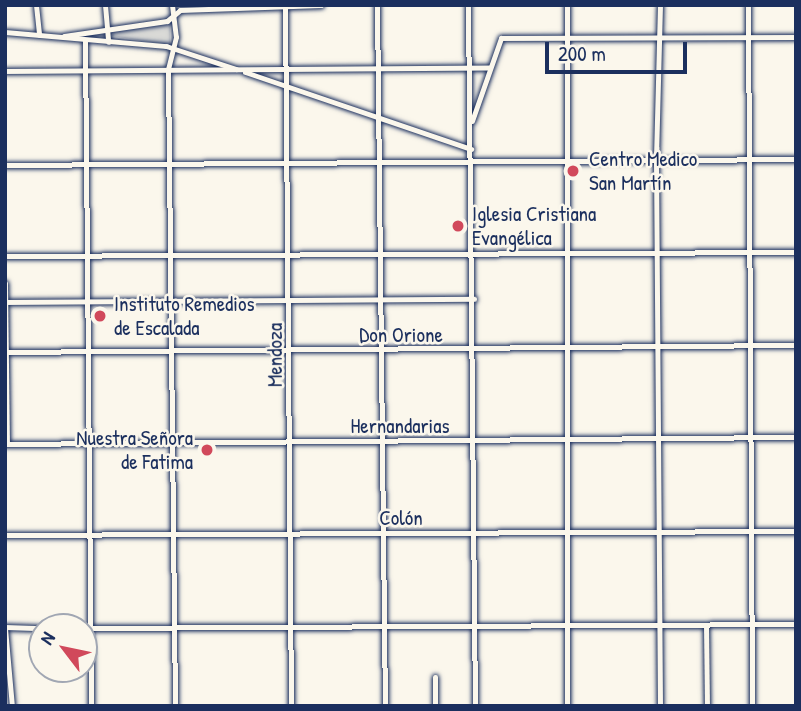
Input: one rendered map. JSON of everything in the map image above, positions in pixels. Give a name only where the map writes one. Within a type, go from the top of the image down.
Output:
[{"type":"street","points":[[36,5],[39,36]]},
{"type":"street","points":[[105,5],[108,42]]},
{"type":"street","points":[[172,5],[176,40],[168,70],[175,706]]},
{"type":"street","points":[[5,32],[60,36],[167,22],[180,10],[321,5]]},
{"type":"street","points":[[377,5],[383,300],[384,706]]},
{"type":"street","points":[[468,5],[475,349],[475,706]]},
{"type":"street","points":[[567,5],[567,706]]},
{"type":"street","points":[[660,5],[656,160],[660,706]]},
{"type":"street","points":[[748,5],[752,706]]},
{"type":"street","name":"Mendoza","points":[[285,6],[290,255],[291,706]]},
{"type":"street","points":[[60,36],[85,41],[172,47],[471,149]]},
{"type":"street","points":[[471,124],[501,38],[796,37]]},
{"type":"street","points":[[85,41],[90,443],[87,613]]},
{"type":"street","points":[[5,71],[489,68]]},
{"type":"street","points":[[5,164],[796,159]]},
{"type":"street","points":[[5,256],[796,252]]},
{"type":"street","points":[[5,283],[6,444]]},
{"type":"street","points":[[5,302],[474,299]]},
{"type":"street","name":"Don Orione","points":[[6,352],[290,352],[566,345],[796,345]]},
{"type":"street","name":"Hernandarias","points":[[6,444],[291,441],[383,443],[796,437]]},
{"type":"street","name":"Colón","points":[[5,535],[796,531]]},
{"type":"street","points":[[98,628],[796,624]]},
{"type":"street","points":[[706,625],[707,706]]},
{"type":"street","points":[[12,706],[5,628],[28,628]]},
{"type":"street","points":[[435,677],[435,706]]},
{"type":"street","points":[[90,683],[91,706]]},
{"type":"shaded area","points":[[170,22],[170,45],[112,36],[115,30]]},
{"type":"place","name":"Centro Medico San Martín","points":[[573,171]]},
{"type":"place","name":"Iglesia Cristiana Evangélica","points":[[458,226]]},
{"type":"place","name":"Instituto Remedios de Escalada","points":[[100,316]]},
{"type":"place","name":"Nuestra Señora de Fatima","points":[[207,450]]}]
